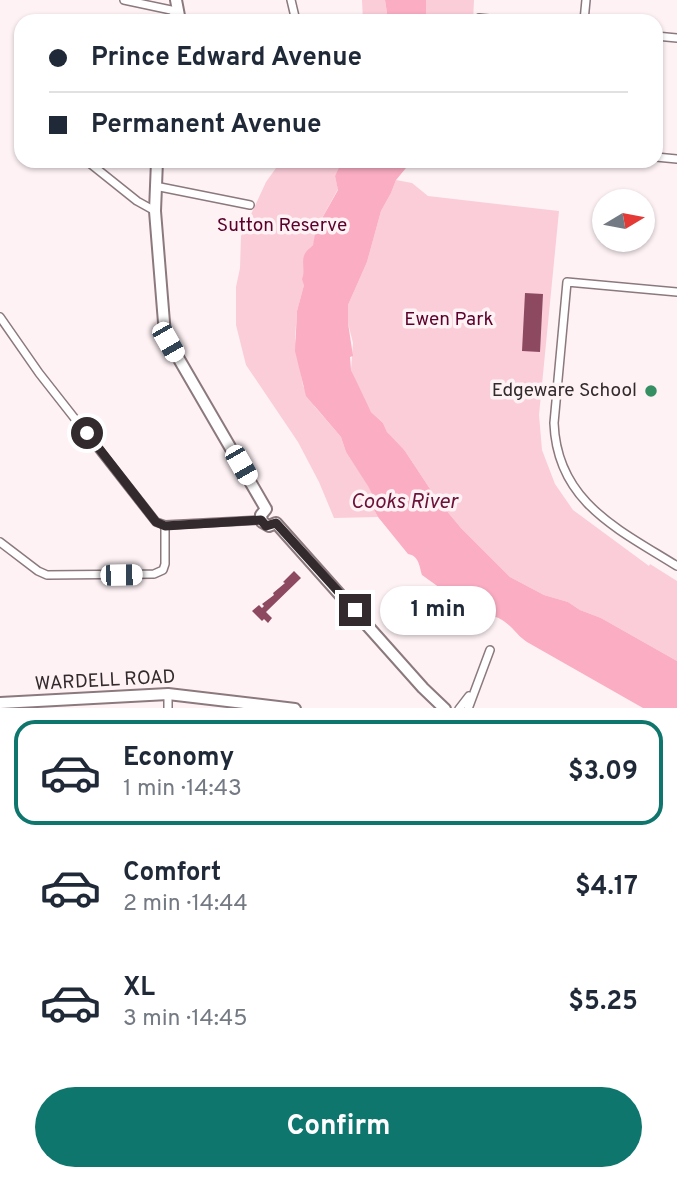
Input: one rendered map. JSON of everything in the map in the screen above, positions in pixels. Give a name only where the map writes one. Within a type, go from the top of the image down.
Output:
[{"type":"main road","points":[[156,168],[155,211],[165,335],[264,514],[271,509],[277,513],[276,523],[422,688],[444,708]]},
{"type":"main road","points":[[422,688],[434,708]]},
{"type":"main road","name":"WARDELL ROAD","points":[[0,703],[51,704],[168,694],[287,708]]},
{"type":"street","points":[[124,0],[171,9],[176,14]]},
{"type":"street","points":[[96,168],[137,201],[155,211]]},
{"type":"street","points":[[155,186],[250,205]]},
{"type":"street","points":[[677,292],[567,282],[554,423],[557,446],[565,470],[596,514],[677,566]]},
{"type":"street","points":[[0,317],[39,373],[149,515],[165,526],[264,514]]},
{"type":"street","points":[[0,542],[47,575],[154,574],[163,570],[165,564],[165,526]]},
{"type":"street","points":[[468,708],[490,650]]},
{"type":"street","points":[[460,708],[474,690]]},
{"type":"street","points":[[168,694],[168,708]]},
{"type":"green space","points":[[362,0],[385,0],[387,14],[363,14]]},
{"type":"green space","points":[[426,0],[474,0],[473,14],[426,14]]},
{"type":"green space","name":"Sutton Reserve","points":[[276,168],[339,168],[335,176],[338,189],[316,229],[315,240],[304,267],[304,285],[297,311],[295,338],[303,386],[315,407],[341,437],[346,452],[368,485],[372,494],[372,506],[378,517],[334,518],[298,442],[246,365],[236,325],[236,287],[240,268],[241,236],[266,182]]},
{"type":"green space","name":"Ewen Park","points":[[396,180],[412,183],[428,196],[559,211],[539,415],[542,450],[555,484],[573,510],[649,566],[650,564],[677,581],[677,661],[601,618],[568,602],[544,595],[510,577],[461,528],[436,498],[405,451],[397,445],[363,399],[351,370],[353,343],[348,323],[348,305],[367,262],[381,211]]},
{"type":"water","points":[[385,0],[426,0],[426,14],[387,13]]},
{"type":"water","name":"Cooks River","points":[[339,168],[406,168],[396,180],[381,211],[367,262],[348,305],[353,356],[350,357],[351,370],[371,412],[405,451],[436,498],[461,528],[510,577],[544,595],[568,602],[601,618],[677,661],[677,708],[643,708],[522,639],[501,619],[488,615],[479,622],[461,603],[422,575],[416,559],[408,554],[378,517],[372,506],[372,494],[346,452],[341,437],[306,396],[295,351],[297,311],[304,285],[304,255],[313,245],[316,229],[338,190],[335,176]]},
{"type":"building","points":[[525,293],[543,294],[540,352],[522,351]]},
{"type":"building","points":[[294,571],[301,578],[266,612],[272,618],[268,623],[264,619],[262,621],[252,611],[259,605],[262,608],[262,604],[274,595]]},
{"type":"place","name":"Edgeware School","points":[[651,391]]},
{"type":"route","points":[[87,433],[156,522],[165,526],[261,520],[266,526],[276,523],[355,610]]}]
